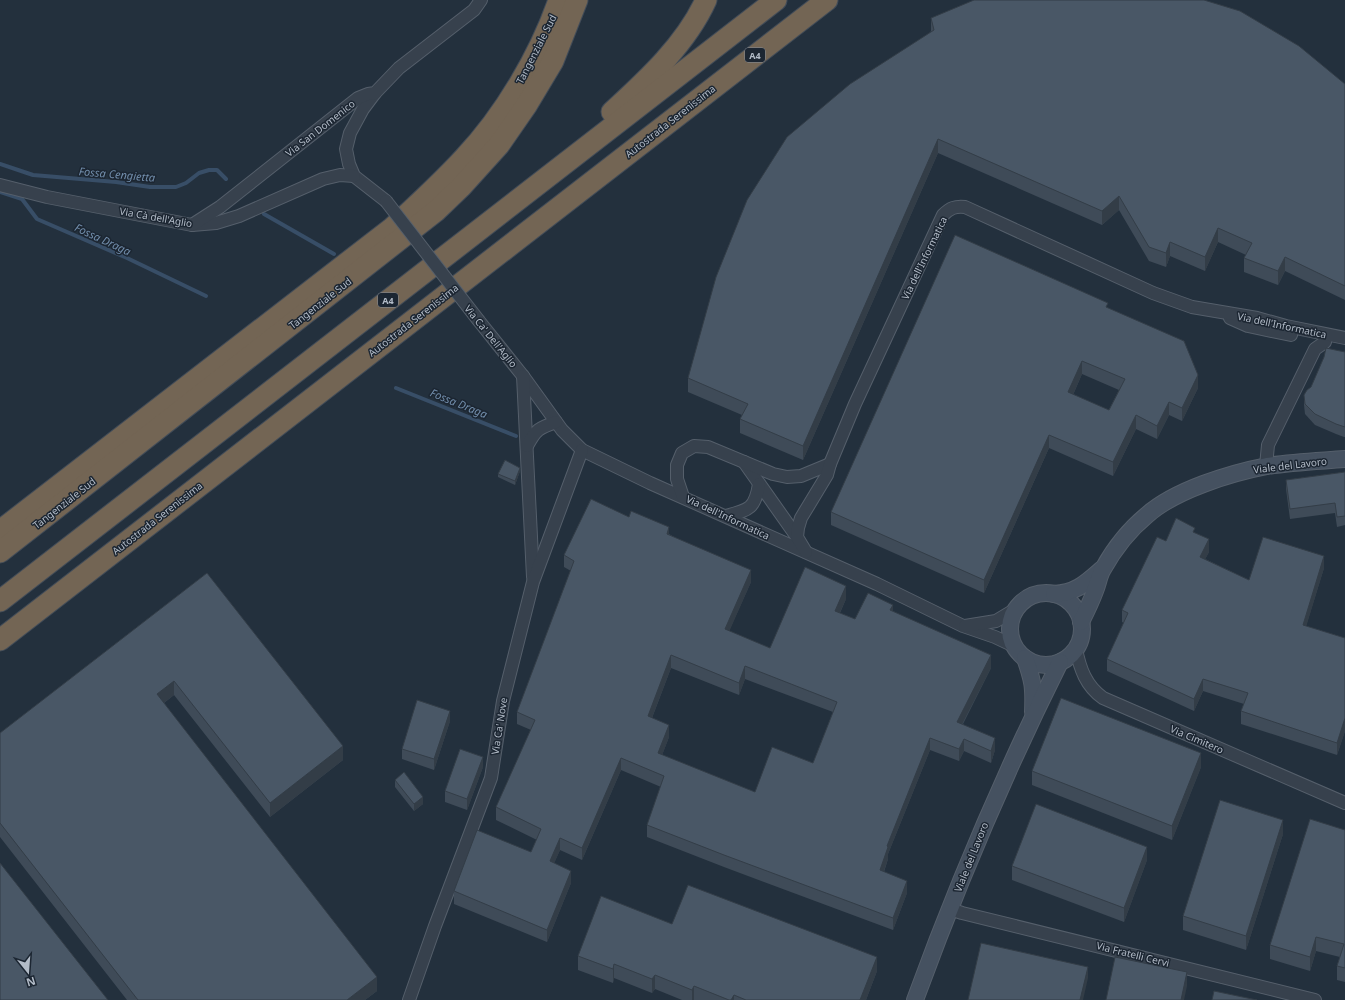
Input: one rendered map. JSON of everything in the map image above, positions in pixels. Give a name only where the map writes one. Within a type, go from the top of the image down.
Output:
[{"type":"highway","name":"Tangenziale Sud","points":[[0,531],[392,228],[428,196],[465,157],[495,120],[527,71],[552,20],[559,0]]},
{"type":"highway","name":"Tangenziale Sud","points":[[0,552],[436,212],[499,145],[526,106],[553,61],[577,0]]},
{"type":"highway","name":"A4","points":[[536,186],[589,132],[652,73],[677,46],[699,16],[706,0]]},
{"type":"highway","name":"A4","points":[[0,601],[776,0]]},
{"type":"highway","name":"Autostrada Serenissima","points":[[0,640],[827,0]]},
{"type":"street","name":"Via San Domenico","points":[[192,225],[220,207],[358,98],[375,93],[399,68],[474,10],[481,0]]},
{"type":"street","points":[[354,176],[349,164],[346,149],[350,133],[363,109],[375,93]]},
{"type":"street","name":"Via Cà dell'Aglio","points":[[0,185],[46,197],[192,225],[216,223],[239,216],[323,179],[340,175],[354,176]]},
{"type":"street","name":"Via Ca' Dell'Aglio","points":[[354,176],[386,201],[523,376],[562,430],[582,450]]},
{"type":"street","name":"Via dell'Informatica","points":[[797,537],[801,518],[827,475],[830,464],[865,383],[943,215],[949,209],[958,206],[965,207],[1153,292],[1192,307],[1257,318],[1286,326],[1345,338]]},
{"type":"street","name":"Via dell'Informatica","points":[[1218,312],[1248,326],[1345,346]]},
{"type":"street","points":[[1266,466],[1268,445],[1315,349],[1325,342]]},
{"type":"street","points":[[523,376],[533,582]]},
{"type":"street","points":[[527,446],[533,435],[538,430],[556,422]]},
{"type":"street","name":"Via dell'Informatica","points":[[830,464],[801,476],[787,477],[773,474],[708,447],[694,446],[682,453],[677,465],[677,479],[683,497],[876,584],[963,626],[995,637],[1019,652]]},
{"type":"street","points":[[582,450],[683,497]]},
{"type":"street","name":"Via Ca' Nove","points":[[409,1000],[435,926],[491,778],[503,702],[533,582],[582,450]]},
{"type":"street","name":"Viale del Lavoro","points":[[915,1000],[973,848],[1032,717],[1060,662],[1076,649],[1082,631],[1081,622],[1102,570],[1118,547],[1135,526],[1148,514],[1166,501],[1206,483],[1232,474],[1266,466],[1345,459]]},
{"type":"street","points":[[744,462],[806,552]]},
{"type":"street","points":[[726,516],[740,512],[754,504],[759,484]]},
{"type":"street","name":"Viale del Lavoro","points":[[1032,717],[1034,687],[1032,678],[1011,637],[1010,627],[1016,609],[1033,595],[1044,593],[1067,593],[1084,584],[1102,570]]},
{"type":"street","points":[[1054,594],[1064,598],[1072,604],[1078,612],[1081,622]]},
{"type":"street","points":[[963,626],[996,621],[1016,609]]},
{"type":"street","name":"Via Cimitero","points":[[1076,649],[1080,669],[1085,679],[1096,693],[1103,698],[1345,803]]},
{"type":"street","points":[[1019,652],[1036,663],[1048,665],[1060,662]]},
{"type":"street","name":"Via Fratelli Cervi","points":[[950,909],[1315,1000]]},
{"type":"building","points":[[974,0],[1204,0],[1240,11],[1299,46],[1345,84],[1345,286],[1285,257],[1278,271],[1244,258],[1252,243],[1218,228],[1205,257],[1170,242],[1166,253],[1149,247],[1119,196],[1102,211],[938,139],[803,446],[740,419],[748,404],[688,378],[716,277],[747,200],[787,137],[850,84],[934,30],[931,18]]},
{"type":"building","points":[[955,235],[1108,303],[1106,307],[1184,341],[1198,375],[1182,408],[1169,402],[1157,426],[1136,415],[1113,462],[1049,435],[984,580],[831,512]],"holes":[[[1082,361],[1125,379],[1109,410],[1068,392]]]},
{"type":"building","points":[[1326,348],[1345,352],[1345,427],[1315,414],[1305,404],[1304,395],[1311,387],[1324,357]]},
{"type":"building","points":[[505,460],[520,468],[515,481],[498,474]]},
{"type":"building","points":[[1345,472],[1345,516],[1337,517],[1335,503],[1290,509],[1286,480]]},
{"type":"building","points":[[591,499],[629,517],[631,511],[669,527],[667,534],[751,570],[725,629],[770,648],[805,567],[846,586],[835,611],[855,619],[868,593],[893,605],[890,610],[991,655],[957,722],[995,738],[991,751],[964,739],[959,749],[930,738],[887,846],[888,847],[880,870],[907,881],[893,918],[647,825],[664,776],[621,758],[582,848],[560,838],[550,861],[571,871],[547,930],[454,891],[477,830],[531,852],[541,829],[496,807],[535,720],[517,712],[574,561],[564,555]],"holes":[[[671,655],[739,683],[745,666],[837,702],[813,763],[772,747],[755,792],[658,753],[669,725],[648,716]]]},
{"type":"building","points":[[1176,518],[1195,528],[1193,532],[1209,539],[1200,557],[1249,580],[1263,537],[1324,556],[1303,625],[1345,638],[1345,718],[1337,743],[1241,711],[1248,693],[1203,679],[1194,699],[1107,659],[1128,613],[1122,610],[1157,537],[1166,541]]},
{"type":"building","points":[[207,573],[343,746],[270,803],[174,681],[157,694],[377,977],[347,1000],[138,1000],[0,823],[0,733]]},
{"type":"building","points":[[1061,698],[1201,753],[1172,826],[1032,771]]},
{"type":"building","points":[[417,700],[450,711],[434,759],[402,749]]},
{"type":"building","points":[[460,749],[483,757],[467,799],[445,791]]},
{"type":"building","points":[[404,772],[423,797],[414,804],[395,780]]},
{"type":"building","points":[[1220,800],[1283,820],[1246,936],[1183,916]]},
{"type":"building","points":[[1036,804],[1147,847],[1124,908],[1012,866]]},
{"type":"building","points":[[1310,819],[1345,830],[1345,968],[1337,966],[1344,944],[1316,937],[1310,957],[1270,945]]},
{"type":"building","points":[[0,863],[108,1000],[0,1000]]},
{"type":"building","points":[[688,885],[877,957],[860,1000],[746,1000],[734,995],[731,1000],[729,1000],[694,986],[692,990],[655,975],[652,979],[614,964],[613,969],[578,956],[601,896],[672,924]]},
{"type":"building","points":[[981,943],[1088,967],[1080,1000],[968,1000]]},
{"type":"building","points":[[1115,957],[1187,972],[1181,1000],[1106,1000]]},
{"type":"building","points":[[1214,991],[1257,1000],[1212,1000]]},
{"type":"waterway","name":"Fossa Cengietta","points":[[0,164],[33,175],[116,182],[150,187],[176,187],[186,183],[199,173],[209,170],[217,170],[226,179]]},
{"type":"waterway","name":"Fossa Draga","points":[[0,192],[22,199],[37,219],[127,258],[206,296]]},
{"type":"waterway","name":"Fossa Cengietta","points":[[264,214],[334,254]]},
{"type":"waterway","name":"Fossa Draga","points":[[396,388],[516,436]]}]
